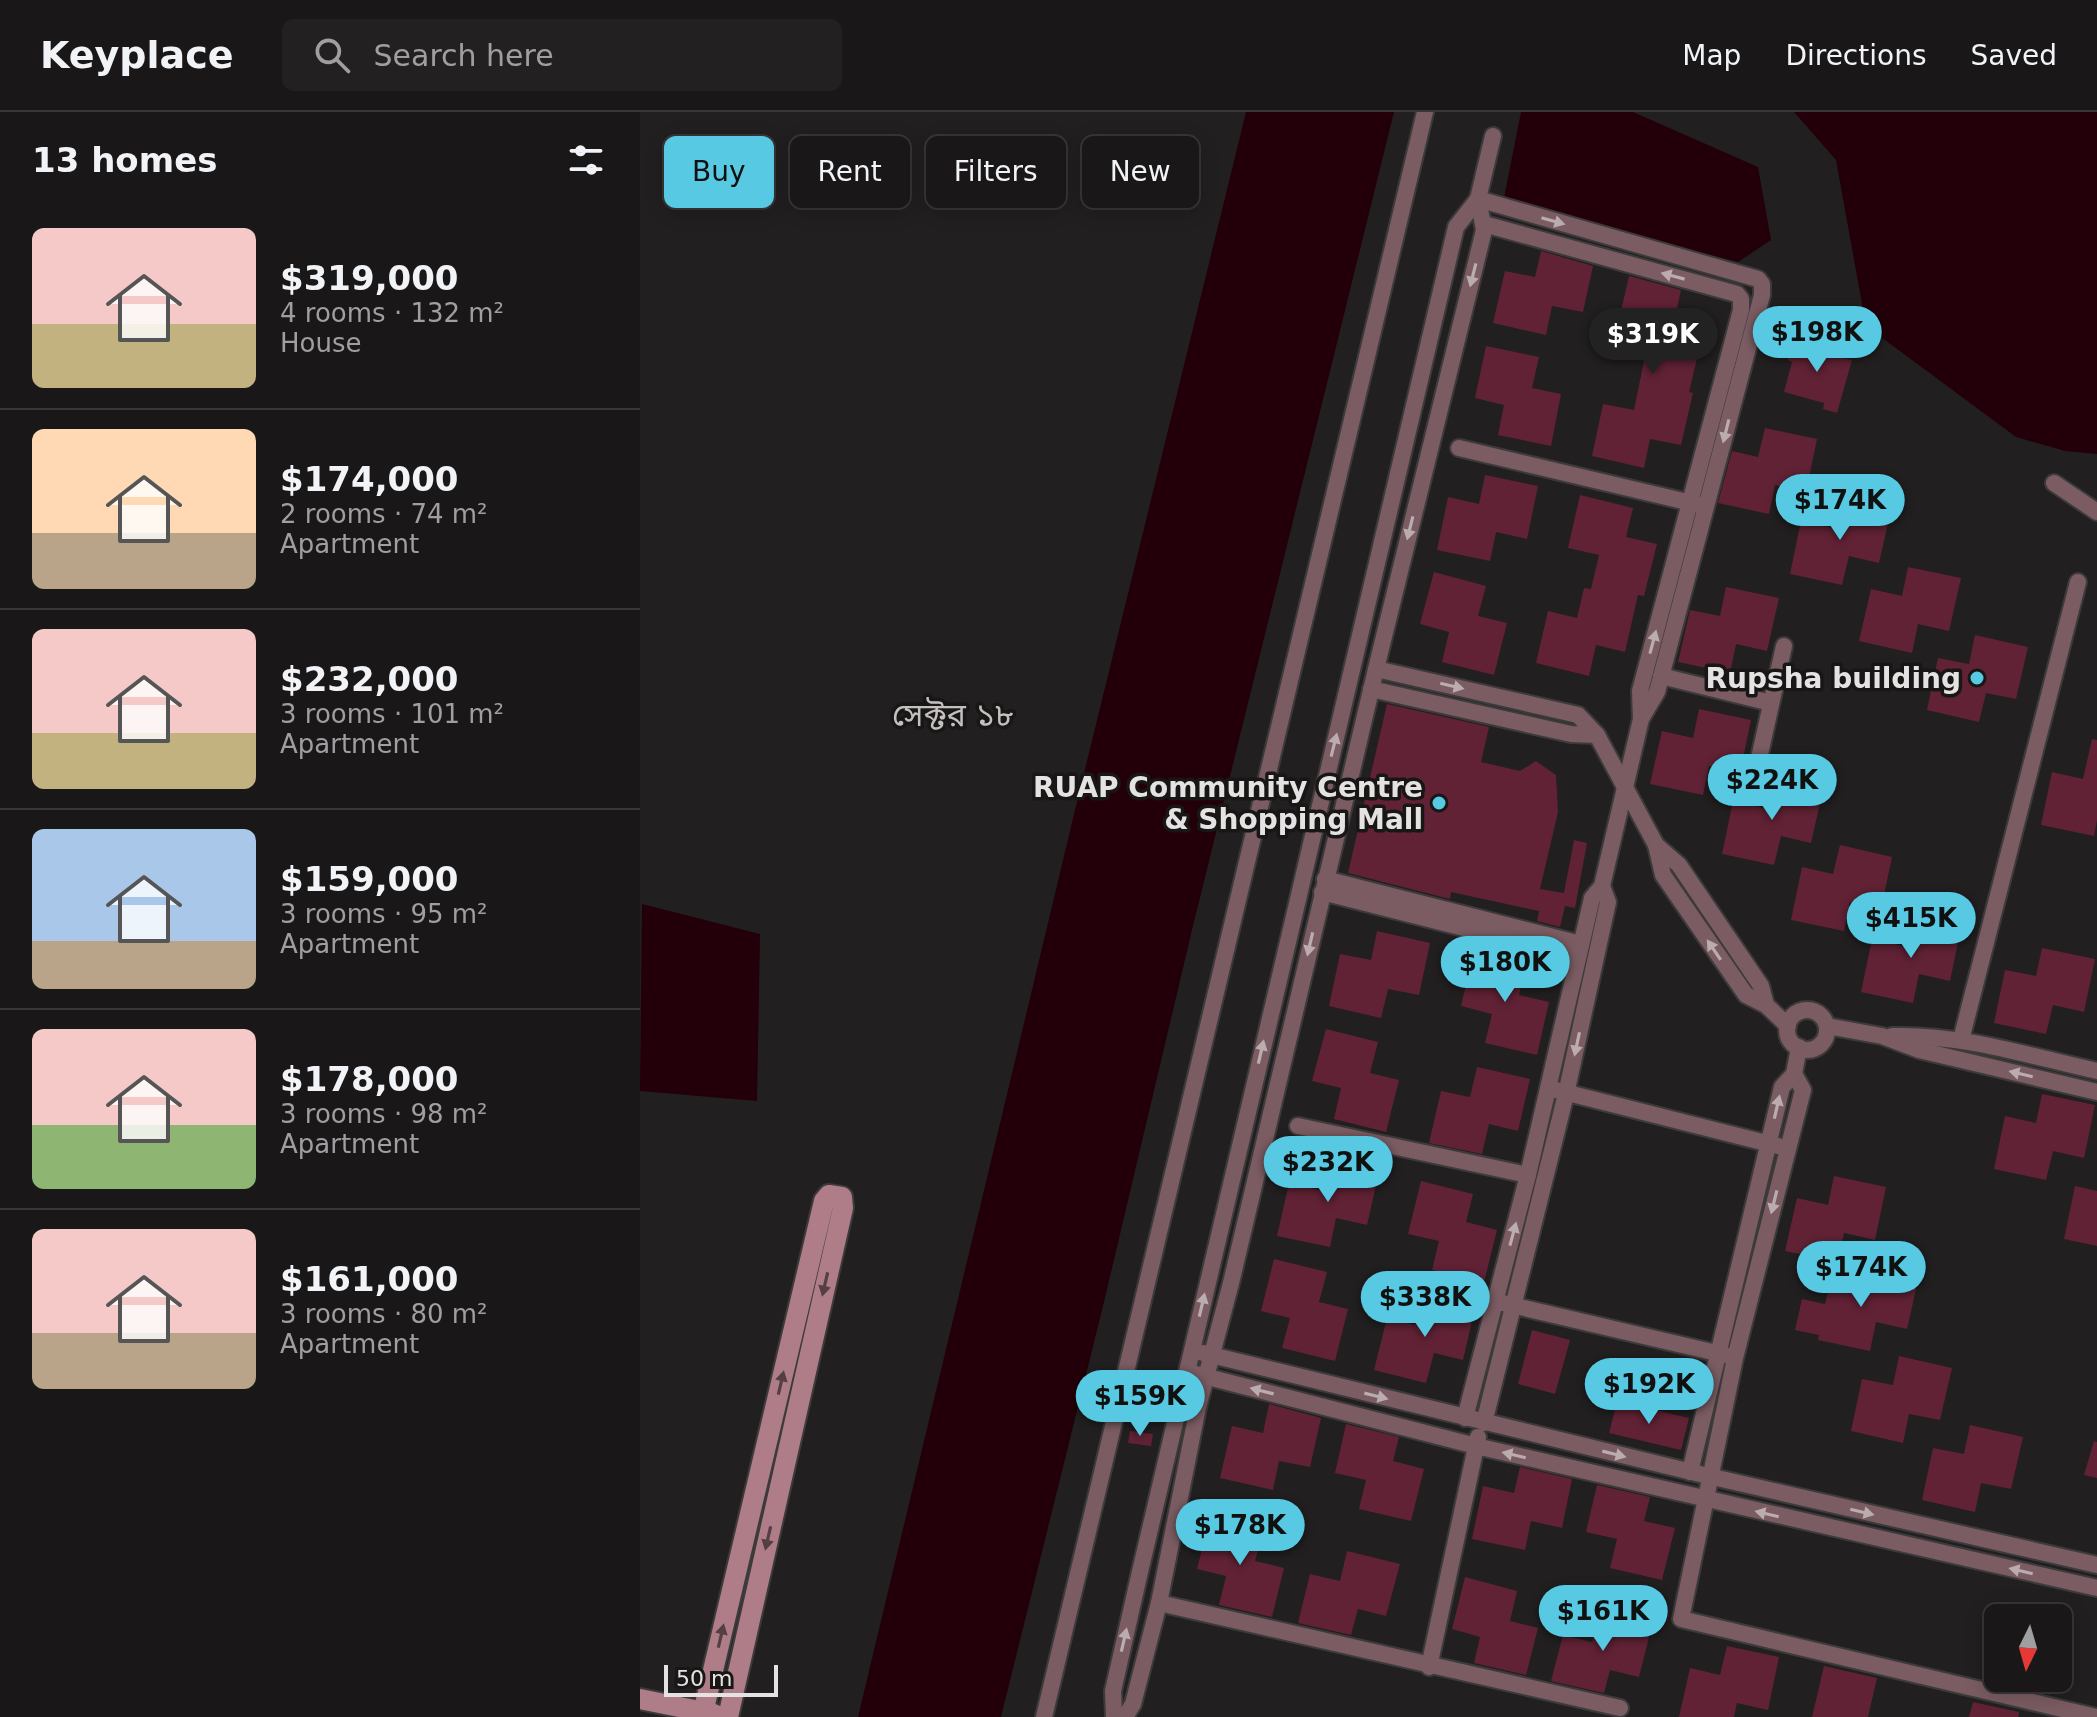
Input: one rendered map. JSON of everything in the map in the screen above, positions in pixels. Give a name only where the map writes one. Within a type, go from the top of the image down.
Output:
[{"type":"street","points":[[1044,1717],[1425,112]]},
{"type":"street","points":[[1114,1717],[1113,1691],[1456,227],[1478,199],[1493,136]]},
{"type":"street","points":[[1125,1717],[1133,1704],[1159,1603],[1206,1376],[1235,1267],[1484,224],[1478,199]]},
{"type":"street","points":[[1429,1667],[1476,1446],[1495,1301],[1549,1088],[1592,898],[1602,886],[1641,719],[1640,691],[1762,295],[1762,284],[1758,279],[1478,199]]},
{"type":"street","points":[[1484,224],[1737,294],[1741,299],[1661,676],[1657,692],[1641,719]]},
{"type":"street","points":[[1459,448],[1698,505]]},
{"type":"street","points":[[2054,483],[2097,512]]},
{"type":"street","points":[[1961,1040],[2078,582]]},
{"type":"street","points":[[1760,754],[1784,646]]},
{"type":"street","points":[[1376,669],[1578,715],[1597,735],[1656,845],[1663,875],[1746,995],[1766,1005],[1788,1026],[1790,1039],[1799,1047],[1817,1047],[1825,1038],[1827,1026],[1820,1015],[1808,1010],[1795,1014],[1788,1026]]},
{"type":"street","points":[[1661,676],[1771,703]]},
{"type":"street","points":[[1371,689],[1571,734],[1597,735]]},
{"type":"street","points":[[1302,879],[1580,951]]},
{"type":"street","points":[[1477,1421],[1513,1305],[1566,1094],[1608,902],[1602,886]]},
{"type":"street","points":[[1827,1026],[1882,1036],[1919,1050],[2097,1092]]},
{"type":"street","points":[[1882,1036],[1922,1035],[1961,1040],[2097,1071]]},
{"type":"street","points":[[1690,1472],[1782,1087],[1794,1074],[1799,1047]]},
{"type":"street","points":[[1794,1074],[1803,1090],[1735,1358],[1681,1619],[2096,1717]]},
{"type":"street","points":[[1549,1088],[1788,1149]]},
{"type":"street","points":[[1298,1126],[1528,1175]]},
{"type":"street","points":[[640,1699],[702,1714],[730,1717],[843,1208],[842,1197],[829,1195],[824,1201],[702,1714]]},
{"type":"street","points":[[1495,1301],[1735,1358]]},
{"type":"street","points":[[1192,1351],[1709,1477],[2097,1565]]},
{"type":"street","points":[[1187,1372],[1476,1446],[2097,1588]]},
{"type":"street","points":[[1159,1603],[1429,1667],[1620,1708]]},
{"type":"shaded area","points":[[1246,112],[1394,112],[1001,1717],[858,1717],[1075,810]]},
{"type":"shaded area","points":[[1521,112],[1633,112],[1758,167],[1771,240],[1738,262],[1503,203]]},
{"type":"shaded area","points":[[1794,112],[2097,112],[2097,454],[2065,451],[2016,437],[1866,326],[1836,160]]},
{"type":"shaded area","points":[[642,904],[760,934],[757,1101],[640,1091]]},
{"type":"building","points":[[1541,251],[1593,266],[1583,312],[1552,306],[1546,335],[1493,323],[1505,271],[1535,277]]},
{"type":"building","points":[[1629,276],[1681,290],[1676,313],[1706,320],[1689,392],[1693,393],[1681,445],[1650,439],[1644,468],[1592,456],[1603,404],[1634,410],[1648,332],[1618,324]]},
{"type":"building","points":[[1795,335],[1826,344],[1824,354],[1852,360],[1837,413],[1823,409],[1824,403],[1784,392]]},
{"type":"building","points":[[1486,346],[1539,357],[1532,388],[1561,394],[1551,446],[1498,435],[1504,405],[1475,398]]},
{"type":"building","points":[[1765,428],[1817,439],[1806,492],[1775,485],[1769,514],[1718,503],[1732,451],[1758,457]]},
{"type":"building","points":[[1485,475],[1538,486],[1527,539],[1496,532],[1490,561],[1437,550],[1448,497],[1479,504]]},
{"type":"building","points":[[1580,495],[1633,508],[1626,537],[1657,544],[1644,596],[1638,595],[1625,652],[1596,645],[1589,676],[1536,663],[1548,611],[1577,618],[1584,588],[1591,589],[1599,555],[1568,548]]},
{"type":"building","points":[[1838,499],[1891,510],[1879,563],[1849,556],[1842,585],[1790,574],[1801,521],[1832,528]]},
{"type":"building","points":[[1908,567],[1961,578],[1949,631],[1918,624],[1912,653],[1859,641],[1871,589],[1902,596]]},
{"type":"building","points":[[1434,572],[1486,586],[1478,616],[1507,623],[1494,675],[1442,662],[1449,632],[1420,624]]},
{"type":"building","points":[[1726,587],[1779,598],[1767,651],[1736,644],[1730,673],[1678,662],[1690,610],[1720,616]]},
{"type":"building","name":"Rupsha building","points":[[1975,635],[2028,647],[2016,699],[1986,693],[1979,722],[1927,710],[1938,658],[1969,664]]},
{"type":"building","points":[[1387,704],[1489,727],[1481,762],[1520,771],[1536,761],[1556,775],[1558,812],[1540,889],[1564,893],[1574,840],[1587,843],[1575,908],[1565,906],[1560,927],[1537,921],[1539,911],[1451,892],[1450,899],[1348,873]]},
{"type":"building","points":[[1699,709],[1751,720],[1740,773],[1709,766],[1703,795],[1650,784],[1662,731],[1693,738]]},
{"type":"building","points":[[2092,739],[2097,740],[2097,820],[2094,836],[2041,825],[2052,772],[2083,779]]},
{"type":"building","points":[[1770,779],[1823,790],[1811,843],[1781,836],[1774,865],[1722,854],[1733,801],[1764,808]]},
{"type":"building","points":[[1840,845],[1892,857],[1881,909],[1850,902],[1844,931],[1791,920],[1802,867],[1833,874]]},
{"type":"building","points":[[1909,917],[1961,928],[1950,981],[1919,974],[1913,1003],[1861,992],[1872,939],[1903,946]]},
{"type":"building","points":[[1377,931],[1430,943],[1419,995],[1388,989],[1381,1018],[1329,1006],[1340,954],[1371,960]]},
{"type":"building","points":[[2042,948],[2095,959],[2084,1012],[2053,1005],[2046,1034],[1994,1023],[2005,970],[2036,976]]},
{"type":"building","points":[[1473,954],[1526,966],[1519,995],[1549,1002],[1537,1055],[1485,1043],[1492,1014],[1461,1006]]},
{"type":"building","points":[[1326,1029],[1378,1042],[1370,1073],[1399,1080],[1386,1132],[1334,1119],[1341,1088],[1312,1081]]},
{"type":"building","points":[[1477,1067],[1530,1079],[1518,1131],[1489,1124],[1482,1154],[1429,1143],[1441,1091],[1470,1097]]},
{"type":"building","points":[[2042,1094],[2095,1105],[2084,1158],[2053,1151],[2046,1180],[1994,1169],[2005,1116],[2036,1123]]},
{"type":"building","points":[[1326,1161],[1379,1172],[1367,1225],[1336,1218],[1330,1247],[1277,1236],[1289,1183],[1320,1190]]},
{"type":"building","points":[[1834,1176],[1886,1187],[1875,1240],[1844,1233],[1838,1262],[1785,1251],[1797,1198],[1828,1205]]},
{"type":"building","points":[[1421,1181],[1473,1194],[1466,1222],[1497,1230],[1484,1282],[1432,1270],[1439,1241],[1408,1234]]},
{"type":"building","points":[[2075,1186],[2097,1191],[2097,1246],[2064,1239]]},
{"type":"building","points":[[1274,1259],[1327,1272],[1319,1302],[1348,1309],[1335,1361],[1282,1348],[1290,1318],[1261,1311]]},
{"type":"building","points":[[1866,1265],[1919,1276],[1907,1329],[1876,1322],[1870,1351],[1818,1340],[1819,1335],[1795,1330],[1802,1299],[1825,1304],[1829,1287],[1860,1294]]},
{"type":"building","points":[[1423,1295],[1475,1308],[1463,1360],[1434,1353],[1426,1383],[1374,1370],[1387,1318],[1415,1325]]},
{"type":"building","points":[[1532,1330],[1570,1340],[1555,1394],[1518,1384]]},
{"type":"building","points":[[1899,1356],[1952,1368],[1940,1420],[1909,1414],[1903,1443],[1851,1431],[1862,1379],[1893,1385]]},
{"type":"building","points":[[1617,1401],[1689,1418],[1681,1450],[1609,1433]]},
{"type":"building","points":[[1269,1404],[1321,1418],[1310,1467],[1279,1461],[1273,1490],[1220,1478],[1232,1426],[1263,1433]]},
{"type":"building","points":[[1346,1424],[1399,1437],[1393,1461],[1424,1469],[1411,1521],[1359,1509],[1366,1480],[1335,1473]]},
{"type":"building","points":[[1970,1425],[2023,1437],[2011,1489],[1981,1483],[1975,1512],[1922,1500],[1933,1448],[1964,1454]]},
{"type":"building","points":[[1130,1431],[1153,1434],[1151,1446],[1128,1443]]},
{"type":"building","points":[[2094,1441],[2097,1442],[2097,1478],[2084,1475]]},
{"type":"building","points":[[1520,1467],[1572,1479],[1562,1528],[1531,1521],[1525,1550],[1472,1539],[1483,1486],[1514,1493]]},
{"type":"building","points":[[1597,1485],[1650,1497],[1644,1521],[1675,1528],[1662,1580],[1610,1568],[1617,1539],[1586,1532]]},
{"type":"building","points":[[1210,1517],[1263,1531],[1255,1561],[1284,1568],[1272,1617],[1219,1605],[1226,1576],[1197,1569]]},
{"type":"building","points":[[1347,1551],[1400,1564],[1386,1616],[1358,1609],[1351,1635],[1298,1623],[1310,1574],[1340,1581]]},
{"type":"building","points":[[1465,1577],[1517,1591],[1510,1621],[1538,1628],[1526,1675],[1474,1663],[1480,1637],[1452,1629]]},
{"type":"building","points":[[1599,1612],[1652,1625],[1639,1677],[1610,1670],[1604,1693],[1551,1681],[1563,1635],[1592,1642]]},
{"type":"building","points":[[1727,1646],[1779,1657],[1768,1710],[1737,1703],[1734,1717],[1679,1717],[1690,1668],[1720,1675]]},
{"type":"building","points":[[1824,1666],[1877,1678],[1868,1717],[1812,1717]]},
{"type":"building","points":[[1973,1702],[2019,1712],[2018,1717],[1969,1717]]},
{"type":"place","name":"Rupsha building","points":[[1977,678]]},
{"type":"place","name":"RUAP Community Centre & Shopping Mall","points":[[1439,803]]},
{"type":"district","name":"সেক্টর ১৮","points":[[953,715]]}]
